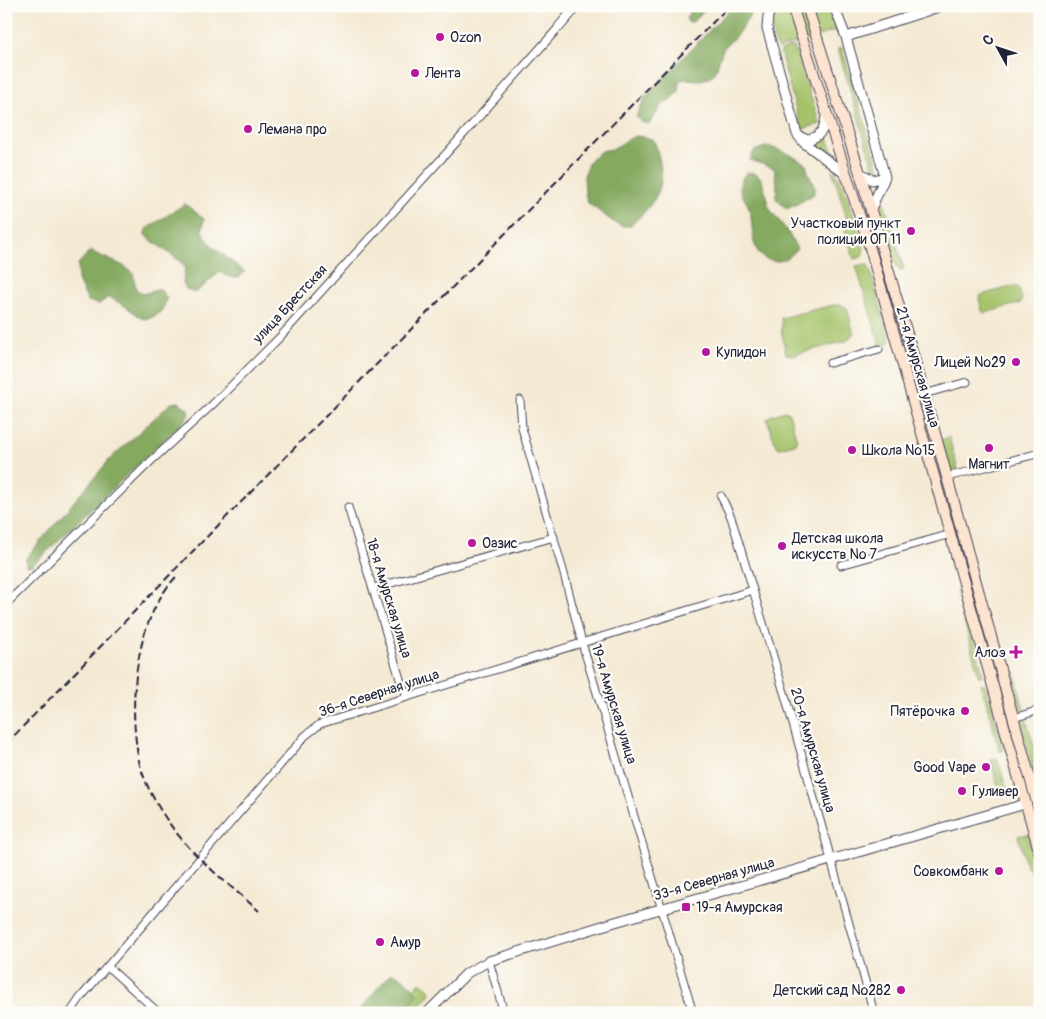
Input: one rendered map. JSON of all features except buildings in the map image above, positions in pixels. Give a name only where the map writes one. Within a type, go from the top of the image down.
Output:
[{"type":"main road","name":"21-я Амурская улица","points":[[792,6],[870,248],[1040,854]]},
{"type":"main road","name":"21-я Амурская улица","points":[[808,6],[871,208],[1017,716],[1040,814]]},
{"type":"main road","points":[[936,480],[947,477]]},
{"type":"main road","points":[[1002,720],[1017,716]]},
{"type":"main road","points":[[1025,804],[1038,801]]},
{"type":"street","name":"улица Брестская","points":[[6,604],[280,337],[577,6]]},
{"type":"street","points":[[773,6],[768,16],[767,28],[797,134],[803,142],[844,173],[851,185]]},
{"type":"street","points":[[834,6],[846,37],[885,177],[871,208]]},
{"type":"street","points":[[846,37],[942,6]]},
{"type":"street","points":[[797,134],[807,140],[818,136],[825,124],[826,110]]},
{"type":"street","points":[[860,173],[873,180],[885,177]]},
{"type":"street","points":[[830,363],[879,349]]},
{"type":"street","points":[[924,394],[967,382]]},
{"type":"street","name":"19-я Амурская улица","points":[[520,400],[522,428],[554,537],[582,643],[693,1013]]},
{"type":"street","points":[[947,477],[1040,452]]},
{"type":"street","name":"20-я Амурская улица","points":[[721,496],[731,517],[786,699],[874,1013]]},
{"type":"street","name":"18-я Амурская улица","points":[[348,507],[407,696]]},
{"type":"street","points":[[841,565],[951,534]]},
{"type":"street","points":[[374,588],[554,537]]},
{"type":"street","name":"36-я Северная улица","points":[[70,1013],[81,997],[312,729],[329,720],[753,590]]},
{"type":"street","points":[[1017,716],[1040,710]]},
{"type":"street","name":"33-я Северная улица","points":[[427,1013],[467,973],[489,961],[831,859],[1025,804]]},
{"type":"street","points":[[489,961],[504,1013]]},
{"type":"street","points":[[108,967],[159,1013]]},
{"type":"green space","points":[[693,6],[709,6],[694,21],[689,23],[686,19]]},
{"type":"green space","points":[[733,6],[756,6],[741,30],[723,49],[715,73],[709,78],[700,80],[684,79],[679,81],[679,91],[662,105],[649,124],[641,122],[636,116],[646,96]]},
{"type":"green space","points":[[778,6],[827,6],[837,30],[778,49],[774,38],[772,22]]},
{"type":"green space","points":[[794,46],[820,124],[803,129],[801,128],[780,51]]},
{"type":"green space","points":[[842,48],[878,166],[875,174],[838,49]]},
{"type":"green space","points":[[826,133],[837,162],[812,143]]},
{"type":"green space","points":[[635,136],[654,140],[660,163],[661,181],[658,192],[644,213],[630,226],[621,226],[588,203],[585,194],[584,176],[589,161],[601,151],[612,149]]},
{"type":"green space","points":[[768,146],[789,154],[806,164],[815,188],[813,195],[786,209],[776,199],[777,185],[774,168],[750,160],[754,151]]},
{"type":"green space","points":[[832,170],[839,176],[843,184],[864,249],[862,257],[854,259],[845,230],[846,215]]},
{"type":"green space","points":[[746,173],[754,173],[760,177],[769,208],[788,232],[797,249],[784,260],[773,261],[765,259],[756,249],[749,209],[740,190],[742,178]]},
{"type":"green space","points":[[881,192],[904,269],[899,270],[888,248],[877,209]]},
{"type":"green space","points":[[185,204],[204,219],[202,231],[212,246],[245,272],[242,275],[233,278],[220,272],[195,293],[186,289],[183,283],[185,267],[145,235],[146,229]]},
{"type":"green space","points":[[90,251],[124,266],[133,273],[136,289],[143,294],[160,289],[167,298],[161,311],[156,316],[143,319],[109,297],[99,304],[88,301],[78,281],[78,264]]},
{"type":"green space","points":[[867,264],[890,340],[889,344],[880,346],[856,266]]},
{"type":"green space","points":[[1015,286],[1019,288],[1021,303],[985,313],[982,311],[979,298],[981,295]]},
{"type":"green space","points":[[833,305],[841,305],[847,308],[854,334],[846,341],[793,355],[786,354],[781,329],[781,318]]},
{"type":"green space","points":[[179,402],[189,410],[188,417],[33,565],[26,566],[26,558],[111,458],[171,403]]},
{"type":"green space","points":[[785,411],[789,413],[797,441],[795,444],[779,448],[776,446],[767,419],[770,416]]},
{"type":"green space","points":[[949,437],[958,470],[949,472],[940,440]]},
{"type":"green space","points":[[957,588],[961,589],[983,674],[979,677],[956,592]]},
{"type":"green space","points":[[1014,669],[1024,711],[1017,714],[1011,690],[1009,670]]},
{"type":"green space","points":[[981,684],[986,686],[1004,750],[1000,752]]},
{"type":"green space","points":[[1026,719],[1040,767],[1040,780],[1036,781],[1021,724]]},
{"type":"green space","points":[[997,758],[1007,790],[1000,795],[991,760]]},
{"type":"green space","points":[[1028,834],[1034,854],[1036,875],[1027,867],[1018,836]]},
{"type":"green space","points":[[391,973],[410,984],[417,994],[416,997],[403,1013],[359,1013],[360,1009]]},
{"type":"green space","points":[[420,982],[430,990],[430,995],[413,1013],[403,1013],[417,996],[414,989]]},
{"type":"railway","points":[[6,744],[729,6]]},
{"type":"railway","points":[[176,577],[162,594],[152,614],[138,661],[134,710],[135,733],[140,763],[152,795],[185,843],[259,911]]},
{"type":"place","name":"Ozon","points":[[440,37]]},
{"type":"place","name":"Лента","points":[[415,73]]},
{"type":"place","name":"Лемана про","points":[[248,129]]},
{"type":"place","name":"Участковый пункт полиции ОП 11","points":[[911,231]]},
{"type":"place","name":"Купидон","points":[[706,352]]},
{"type":"place","name":"Лицей №29","points":[[1016,362]]},
{"type":"place","name":"Магнит","points":[[989,448]]},
{"type":"place","name":"Школа №15","points":[[852,450]]},
{"type":"place","name":"Оазис","points":[[472,543]]},
{"type":"place","name":"Детская школа искусств № 7","points":[[782,546]]},
{"type":"place","name":"Алоэ","points":[[1016,652]]},
{"type":"place","name":"Пятёрочка","points":[[965,711]]},
{"type":"place","name":"Good Vape","points":[[986,767]]},
{"type":"place","name":"Гуливер","points":[[962,791]]},
{"type":"place","name":"Совкомбанк","points":[[999,871]]},
{"type":"place","name":"19-я Амурская","points":[[686,907]]},
{"type":"place","name":"Амур","points":[[380,942]]},
{"type":"place","name":"Детский сад №282","points":[[901,990]]}]
